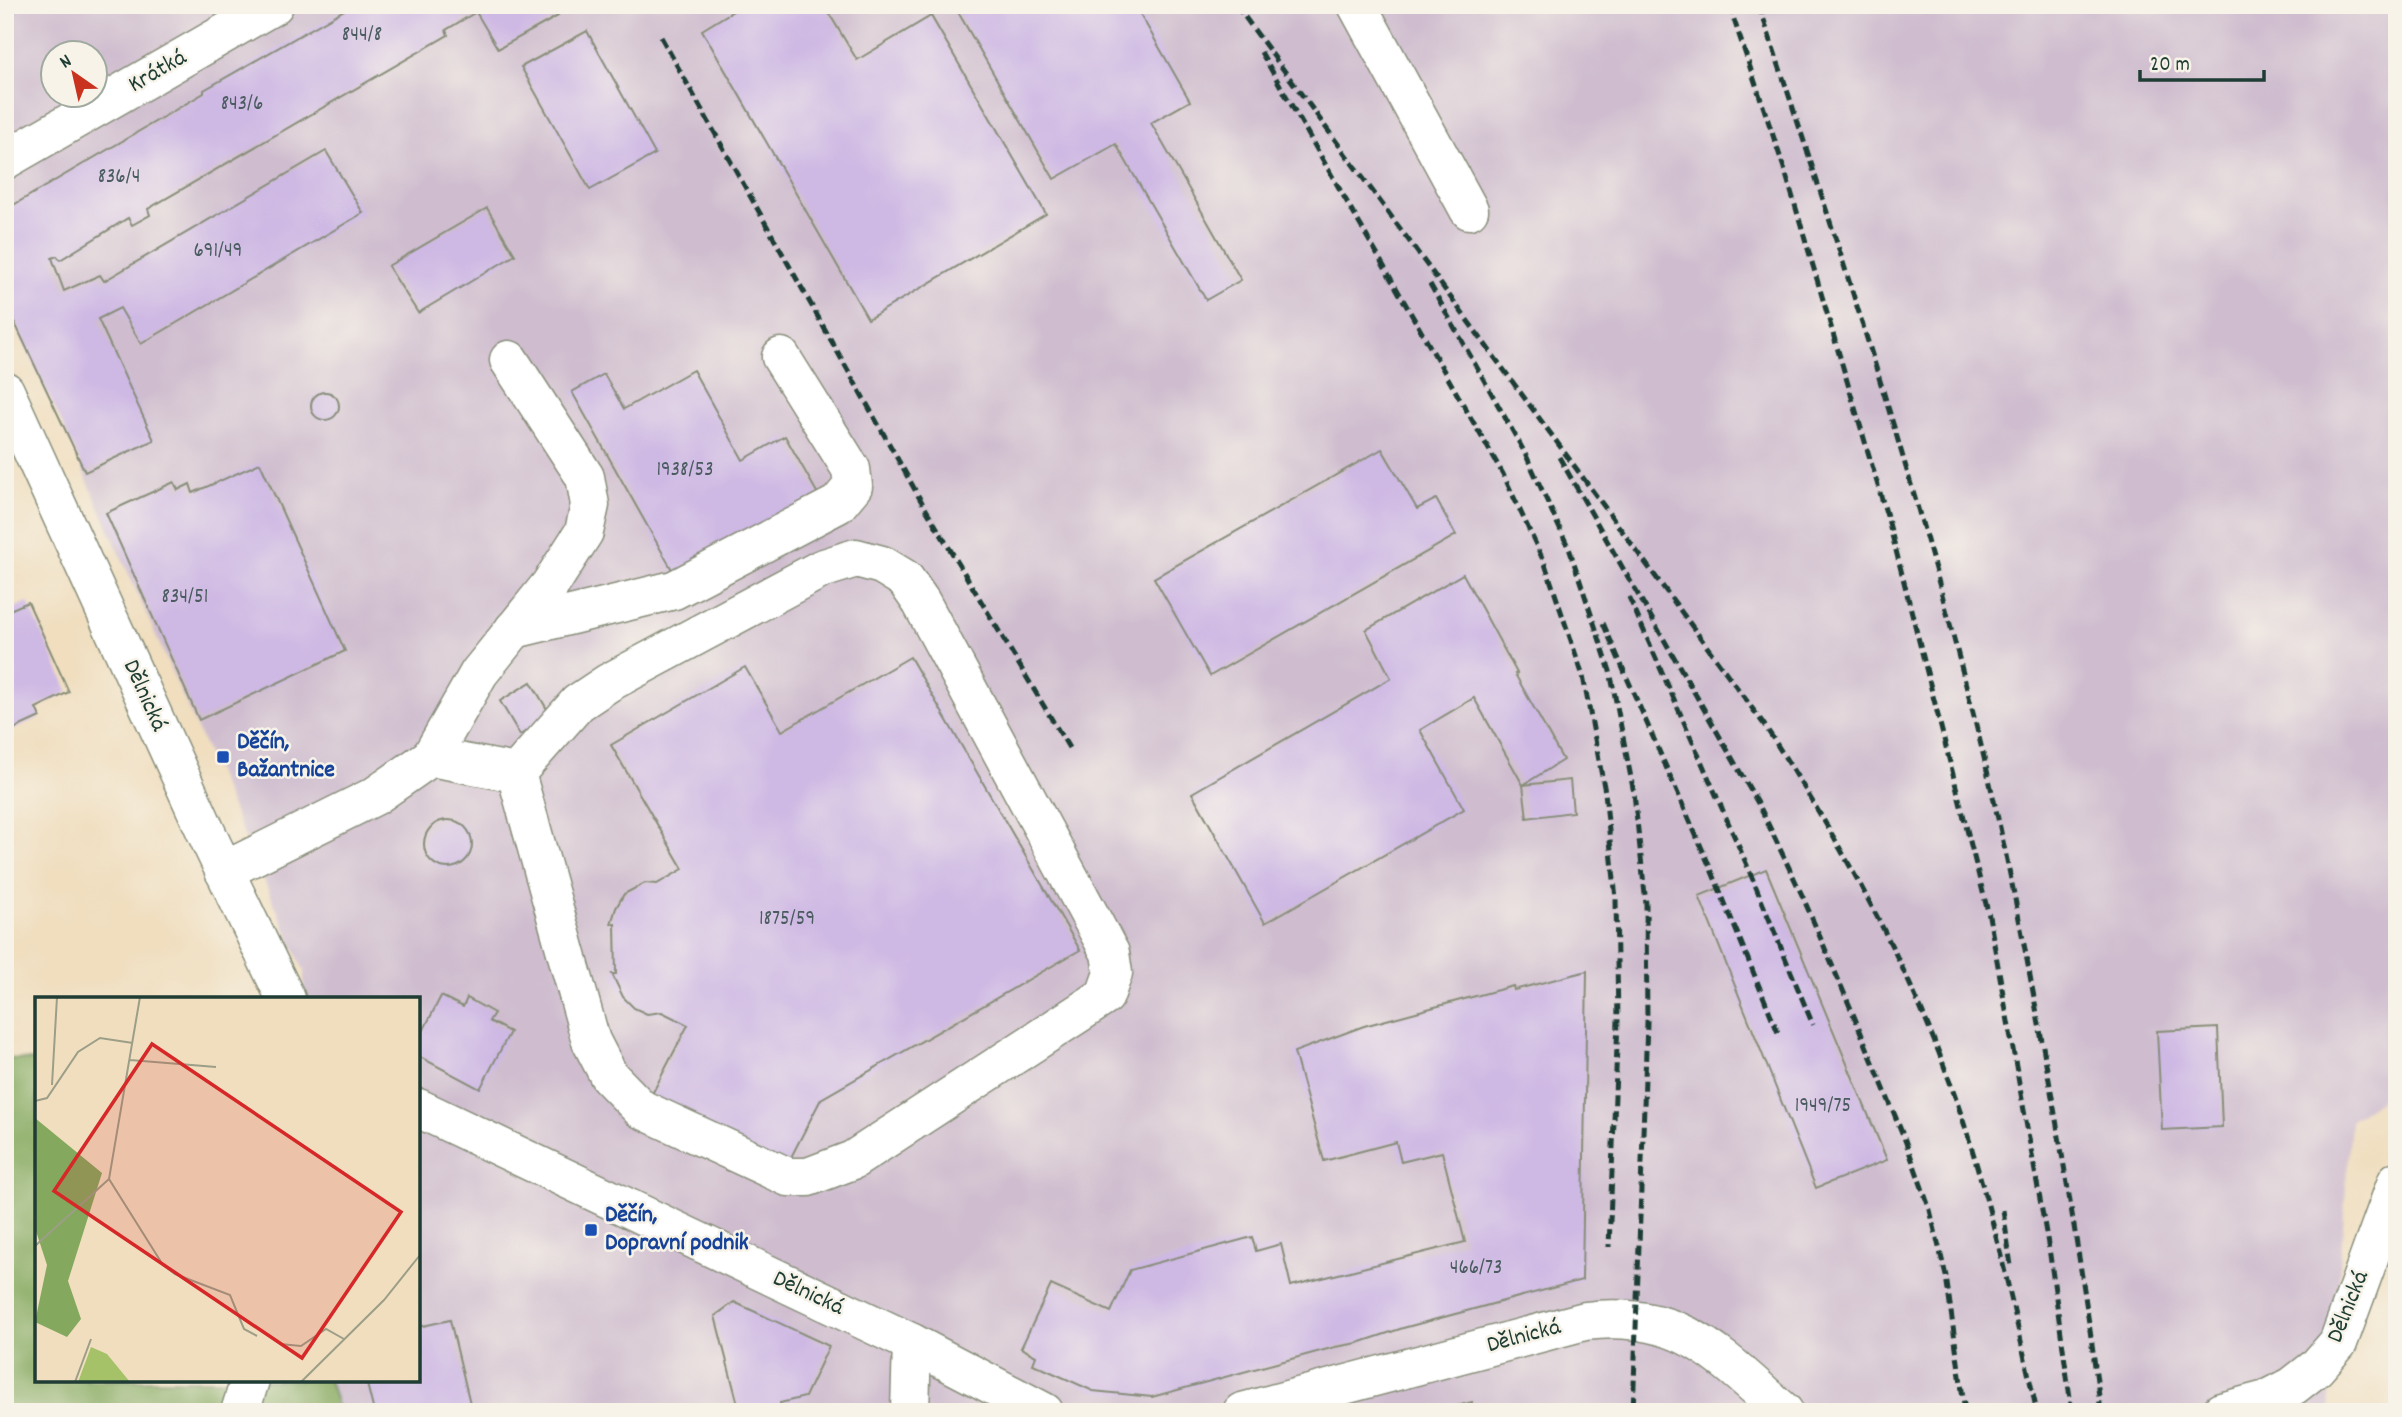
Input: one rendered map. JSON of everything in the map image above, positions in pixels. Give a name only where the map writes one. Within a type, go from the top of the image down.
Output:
[{"type":"street","name":"Krátká","points":[[5,160],[274,5]]},
{"type":"street","points":[[1357,5],[1469,210]]},
{"type":"street","points":[[514,629],[674,590],[838,504],[853,486],[852,469],[781,357]]},
{"type":"street","points":[[224,871],[375,796],[431,757],[479,673],[550,585],[584,532],[590,505],[584,477],[509,359]]},
{"type":"street","name":"Dělnická","points":[[5,391],[224,871],[285,997]]},
{"type":"street","points":[[856,558],[882,565],[905,579],[921,603],[1110,953],[1113,973],[1105,996],[853,1160],[808,1177],[788,1177],[641,1109],[609,1076],[591,1041],[516,773],[578,703],[608,683],[821,569],[856,558]]},
{"type":"street","points":[[431,757],[516,773]]},
{"type":"street","name":"Dělnická","points":[[420,1109],[912,1343],[1044,1412]]},
{"type":"street","name":"Dělnická","points":[[2221,1412],[2266,1400],[2293,1386],[2316,1368],[2338,1343],[2397,1181]]},
{"type":"street","name":"Dělnická","points":[[1242,1412],[1585,1321],[1606,1318],[1647,1321],[1678,1330],[1700,1342],[1732,1366],[1784,1412]]},
{"type":"street","points":[[910,1412],[912,1343]]},
{"type":"street","points":[[240,1412],[249,1382]]},
{"type":"shaded area","points":[[5,5],[2397,5],[2397,1088],[2351,1120],[2329,1412],[334,1412],[326,1382],[420,1382],[420,997],[304,997],[304,971],[5,294]]},
{"type":"green space","points":[[5,1058],[35,1061],[35,1382],[330,1382],[339,1412],[5,1412]]},
{"type":"building","points":[[353,5],[552,5],[558,16],[498,49],[476,12],[446,30],[448,35],[148,209],[150,215],[132,225],[128,218],[60,260],[57,256],[52,258],[64,291],[100,275],[104,281],[326,151],[363,213],[141,344],[120,308],[98,319],[154,440],[85,472],[5,302],[5,210],[204,93],[204,90]]},
{"type":"building","points":[[743,5],[824,5],[857,60],[931,16],[1046,214],[868,319],[702,30]]},
{"type":"building","points":[[954,5],[1135,5],[1190,101],[1151,123],[1241,280],[1206,300],[1116,144],[1054,179]]},
{"type":"building","points":[[587,31],[655,154],[590,190],[521,67]]},
{"type":"building","points":[[487,208],[515,255],[418,313],[388,266]]},
{"type":"building","points":[[693,370],[743,460],[785,436],[823,503],[680,584],[572,392],[604,374],[624,409]]},
{"type":"building","points":[[325,392],[335,396],[339,406],[335,416],[325,420],[315,416],[311,406],[315,396]]},
{"type":"building","points":[[1382,449],[1417,509],[1436,499],[1456,535],[1210,676],[1154,578]]},
{"type":"building","points":[[260,463],[345,651],[199,720],[106,513],[174,482],[178,490],[190,484],[193,493]]},
{"type":"building","points":[[1463,574],[1563,760],[1523,785],[1474,698],[1420,730],[1464,809],[1265,923],[1192,793],[1391,678],[1366,630]]},
{"type":"building","points":[[28,602],[69,692],[36,708],[40,717],[5,733],[5,612]]},
{"type":"building","points":[[910,657],[1080,950],[821,1099],[786,1167],[651,1096],[688,1025],[662,1012],[647,1014],[634,1008],[623,997],[612,974],[616,974],[615,924],[611,924],[624,894],[645,883],[657,884],[683,869],[611,745],[745,667],[782,731]]},
{"type":"building","points":[[531,682],[551,716],[520,735],[500,701]]},
{"type":"building","points":[[1570,780],[1573,812],[1527,818],[1523,785]]},
{"type":"building","points":[[448,820],[465,827],[472,844],[465,861],[448,868],[431,861],[424,844],[431,827]]},
{"type":"building","points":[[1766,869],[1887,1160],[1816,1188],[1699,896]]},
{"type":"building","points":[[1587,971],[1582,1280],[1152,1397],[1093,1391],[1033,1364],[1036,1356],[1021,1348],[1051,1285],[1111,1312],[1130,1270],[1252,1237],[1256,1251],[1281,1244],[1291,1286],[1465,1242],[1442,1152],[1401,1162],[1396,1142],[1324,1161],[1294,1052],[1364,1026],[1513,986],[1514,990]]},
{"type":"building","points":[[441,996],[463,1007],[467,998],[494,1013],[489,1021],[510,1032],[480,1089],[420,1057],[420,1037]]},
{"type":"building","points":[[2218,1028],[2222,1127],[2162,1130],[2157,1031]]},
{"type":"building","points":[[734,1302],[829,1346],[805,1397],[780,1403],[782,1412],[740,1412],[715,1316]]},
{"type":"building","points":[[450,1320],[472,1412],[374,1412],[366,1382],[420,1382],[420,1327]]},
{"type":"building","points":[[1472,1402],[1474,1412],[1438,1412],[1438,1411]]},
{"type":"railway","points":[[1236,5],[1763,723],[1841,850],[1888,937],[1947,1074],[1986,1199],[2037,1412]]},
{"type":"railway","points":[[1729,5],[1785,171],[1889,523],[1989,916],[2050,1255],[2072,1412]]},
{"type":"railway","points":[[1759,5],[1900,448],[1951,627],[1984,756],[2018,912],[2049,1078],[2081,1268],[2101,1412]]},
{"type":"railway","points":[[661,37],[924,506],[1069,748]]},
{"type":"railway","points":[[1261,52],[1503,474],[1545,564],[1583,676],[1605,792],[1616,899],[1618,1020],[1609,1247]]},
{"type":"railway","points":[[1430,284],[1525,453],[1570,551],[1610,671],[1634,793],[1646,904],[1647,1022],[1633,1412]]},
{"type":"railway","points":[[1559,457],[1759,805],[1802,895],[1854,1016],[1905,1140],[1930,1210],[1946,1276],[1965,1412]]},
{"type":"railway","points":[[1629,597],[1746,863],[1813,1025]]},
{"type":"railway","points":[[1603,623],[1713,874],[1779,1035]]},
{"type":"railway","points":[[2003,1210],[2011,1266]]},
{"type":"place","name":"Děčín, Bažantnice","points":[[223,757]]},
{"type":"place","name":"Děčín, Dopravní podnik","points":[[591,1230]]}]
